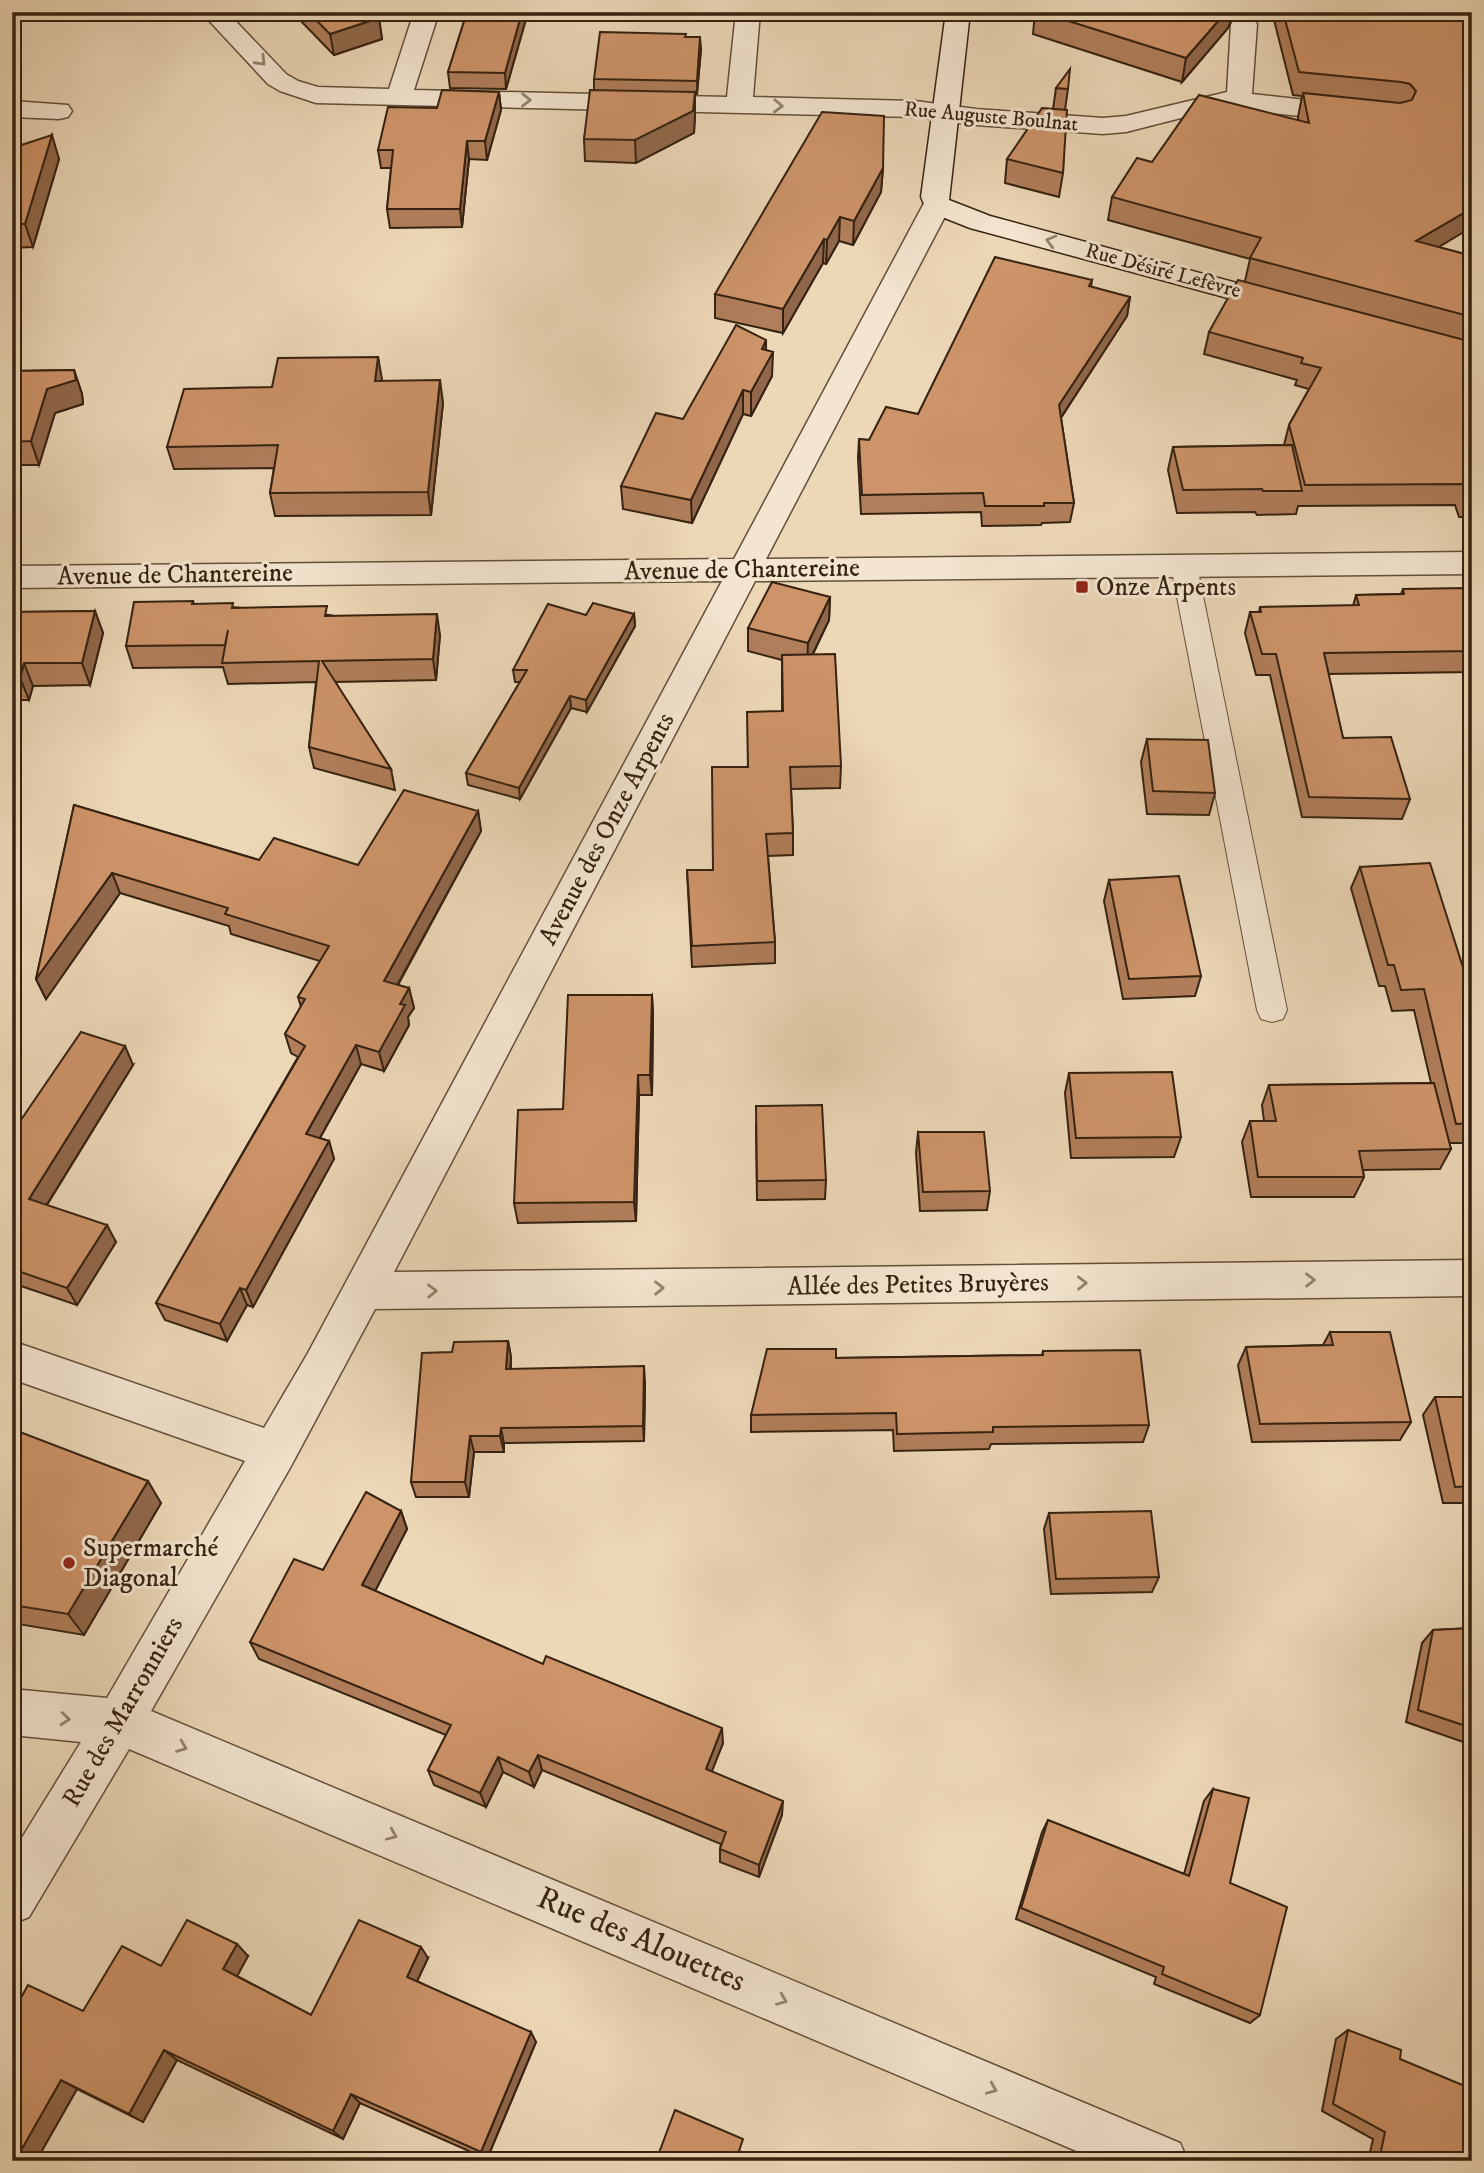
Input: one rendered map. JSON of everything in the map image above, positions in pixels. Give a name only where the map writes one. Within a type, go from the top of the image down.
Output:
[{"type":"street","name":"Rue Auguste Boulnat","points":[[213,12],[277,79],[316,95],[915,109],[1103,126],[1126,124],[1199,103],[1239,100],[1371,114]]},
{"type":"street","points":[[399,97],[427,12]]},
{"type":"street","points":[[739,104],[748,12]]},
{"type":"street","points":[[937,205],[935,197],[958,12]]},
{"type":"street","points":[[1239,100],[1244,24]]},
{"type":"street","points":[[12,108],[59,111]]},
{"type":"street","name":"Rue Désiré Lefèvre","points":[[937,205],[980,222],[1312,312]]},
{"type":"street","name":"Avenue des Onze Arpents","points":[[276,1452],[937,205]]},
{"type":"street","name":"Avenue de Chantereine","points":[[12,577],[1472,563]]},
{"type":"street","name":"Allée des Petites Bruyères","points":[[363,1291],[1472,1278]]},
{"type":"street","points":[[12,1360],[276,1452]]},
{"type":"street","name":"Rue des Marronniers","points":[[12,1900],[276,1452]]},
{"type":"street","name":"Rue des Alouettes","points":[[12,1712],[119,1722],[1162,2161]]},
{"type":"lane","points":[[1184,566],[1272,1010]]},
{"type":"building","points":[[308,12],[373,12],[379,18],[330,34]]},
{"type":"building","points":[[467,12],[522,12],[505,73],[448,72]]},
{"type":"building","points":[[1040,12],[1226,12],[1186,58]]},
{"type":"building","points":[[1283,12],[1465,12],[1472,18],[1472,208],[1416,241],[1472,256],[1472,317],[1250,258],[1261,238],[1112,197],[1137,158],[1152,162],[1199,95],[1309,123],[1303,93],[1400,103],[1412,100],[1416,91],[1410,84],[1299,72]]},
{"type":"building","points":[[600,32],[686,34],[685,37],[700,37],[697,81],[594,79]]},
{"type":"building","points":[[1070,69],[1068,89],[1056,88]]},
{"type":"building","points":[[442,90],[499,92],[485,141],[467,141],[460,209],[387,209],[393,150],[378,150],[388,107],[437,108]]},
{"type":"building","points":[[590,90],[695,92],[693,111],[635,140],[584,139]]},
{"type":"building","points":[[1042,108],[1067,110],[1063,173],[1007,159]]},
{"type":"building","points":[[822,112],[884,116],[883,168],[854,221],[840,217],[783,309],[715,294]]},
{"type":"building","points":[[52,135],[25,224],[12,224],[12,148]]},
{"type":"building","points":[[995,257],[1092,280],[1089,286],[1130,297],[1059,405],[1074,503],[985,506],[983,493],[862,495],[859,439],[869,440],[886,407],[918,414]]},
{"type":"building","points":[[1238,280],[1472,342],[1472,359],[1464,379],[1472,380],[1472,495],[1467,495],[1463,484],[1305,485],[1289,425],[1321,368],[1301,363],[1303,358],[1209,332]]},
{"type":"building","points":[[736,325],[766,340],[762,349],[773,352],[751,392],[743,390],[691,500],[621,486],[656,413],[683,419]]},
{"type":"building","points":[[378,357],[375,381],[440,380],[428,492],[270,493],[278,445],[167,447],[184,389],[272,387],[278,358]]},
{"type":"building","points":[[74,370],[76,380],[47,389],[31,441],[12,442],[12,371]]},
{"type":"building","points":[[1292,445],[1302,491],[1183,490],[1173,447]]},
{"type":"building","points":[[772,582],[830,597],[808,643],[748,628]]},
{"type":"building","points":[[1467,588],[1472,602],[1472,651],[1324,653],[1343,738],[1391,737],[1410,799],[1309,797],[1276,654],[1262,654],[1250,612],[1261,612],[1260,607],[1359,605],[1356,595],[1404,594],[1403,589]]},
{"type":"building","points":[[193,601],[192,604],[233,603],[232,608],[327,606],[325,616],[437,614],[433,659],[322,661],[391,769],[309,747],[319,661],[222,663],[228,630],[225,645],[126,646],[134,602]]},
{"type":"building","points":[[593,603],[634,614],[586,700],[570,696],[519,788],[466,773],[527,670],[513,670],[548,604],[586,615]]},
{"type":"building","points":[[95,611],[82,663],[24,663],[20,678],[12,678],[12,612]]},
{"type":"building","points":[[835,654],[841,766],[790,767],[793,833],[766,834],[775,942],[692,946],[687,870],[713,870],[712,767],[748,767],[747,712],[783,711],[782,655]]},
{"type":"building","points":[[1147,739],[1208,740],[1215,793],[1153,791]]},
{"type":"building","points":[[404,790],[478,811],[384,981],[409,988],[400,1004],[405,1005],[379,1052],[356,1045],[306,1134],[329,1141],[246,1290],[240,1288],[220,1324],[156,1303],[305,1046],[285,1034],[305,999],[298,997],[329,946],[225,914],[228,908],[112,873],[36,979],[74,805],[259,860],[274,838],[358,865]]},
{"type":"building","points":[[1430,863],[1472,996],[1472,1123],[1456,1124],[1424,989],[1401,990],[1394,965],[1388,965],[1360,867]]},
{"type":"building","points":[[1179,876],[1201,976],[1129,979],[1109,880]]},
{"type":"building","points":[[568,995],[652,995],[650,1075],[638,1075],[634,1202],[514,1203],[518,1110],[563,1109]]},
{"type":"building","points":[[81,1032],[125,1046],[29,1199],[107,1225],[67,1288],[12,1269],[12,1133]]},
{"type":"building","points":[[1172,1072],[1181,1137],[1076,1138],[1069,1073]]},
{"type":"building","points":[[1434,1083],[1451,1149],[1359,1151],[1364,1177],[1258,1177],[1250,1121],[1276,1121],[1269,1085]]},
{"type":"building","points":[[822,1105],[826,1180],[757,1181],[756,1106]]},
{"type":"building","points":[[918,1132],[984,1132],[990,1191],[923,1192]]},
{"type":"building","points":[[1330,1332],[1390,1332],[1411,1422],[1260,1424],[1246,1347],[1333,1345]]},
{"type":"building","points":[[508,1341],[506,1369],[644,1366],[643,1426],[501,1428],[500,1436],[470,1436],[465,1482],[411,1482],[422,1353],[452,1352],[454,1342]]},
{"type":"building","points":[[767,1349],[836,1349],[836,1358],[1043,1355],[1043,1351],[1140,1350],[1149,1425],[993,1427],[993,1432],[897,1434],[896,1413],[751,1415]]},
{"type":"building","points":[[1435,1397],[1472,1397],[1472,1486],[1455,1487]]},
{"type":"building","name":"Supermarché Diagonal","points":[[12,1429],[148,1481],[68,1614],[12,1605]]},
{"type":"building","points":[[366,1492],[401,1511],[362,1585],[543,1664],[546,1656],[722,1728],[706,1769],[783,1801],[759,1865],[720,1849],[726,1832],[538,1755],[529,1772],[498,1757],[480,1793],[428,1770],[451,1725],[250,1642],[294,1559],[323,1570]]},
{"type":"building","points":[[1151,1511],[1159,1577],[1056,1579],[1049,1513]]},
{"type":"building","points":[[1472,1628],[1472,1728],[1418,1710],[1433,1630]]},
{"type":"building","points":[[1213,1789],[1249,1798],[1230,1883],[1287,1907],[1260,2015],[1162,1974],[1164,1967],[1021,1908],[1048,1820],[1189,1876]]},
{"type":"building","points":[[187,1920],[237,1944],[223,1969],[311,2015],[359,1920],[421,1947],[407,1977],[531,2032],[481,2152],[351,2094],[333,2131],[164,2050],[129,2114],[61,2080],[15,2161],[12,2161],[12,2014],[28,1985],[83,2011],[122,1946],[161,1966]]},
{"type":"building","points":[[1348,2030],[1401,2050],[1400,2059],[1472,2089],[1472,2161],[1379,2161],[1385,2132],[1333,2104]]},
{"type":"building","points":[[675,2110],[743,2139],[739,2151],[761,2161],[656,2161]]},
{"type":"place","name":"Onze Arpents","points":[[1082,587]]},
{"type":"place","name":"Supermarché Diagonal","points":[[69,1563]]}]
